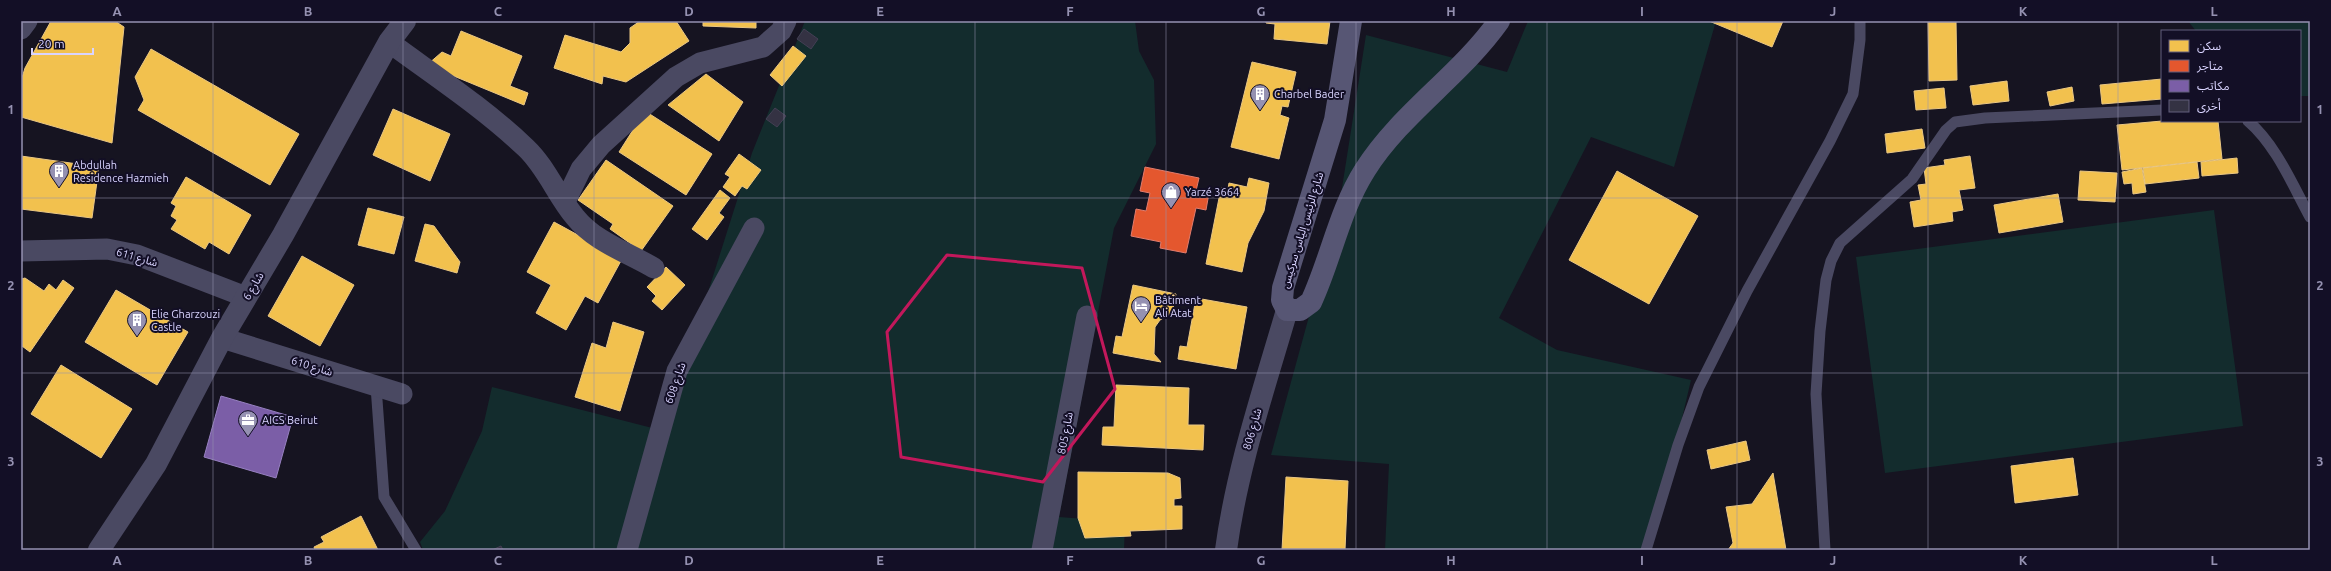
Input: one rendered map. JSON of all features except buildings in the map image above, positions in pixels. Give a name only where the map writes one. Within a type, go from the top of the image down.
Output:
[{"type":"main road","name":"شارع الرئيس إلياس سركيس","points":[[1287,310],[1282,300],[1283,288],[1336,120],[1351,21]]},
{"type":"main road","points":[[1287,310],[1300,310],[1311,302],[1351,194],[1366,169],[1423,101],[1482,45],[1499,21]]},
{"type":"street","points":[[21,30],[27,21]]},
{"type":"street","name":"شارع 6","points":[[99,550],[156,464],[222,338],[389,42],[405,21]]},
{"type":"street","points":[[565,202],[581,169],[601,145],[676,77],[700,63],[763,47],[781,30],[786,21]]},
{"type":"street","points":[[389,42],[487,114],[526,148],[540,162],[575,217],[597,238],[654,268]]},
{"type":"street","name":"شارع 608","points":[[627,550],[677,371],[754,228]]},
{"type":"street","name":"شارع 611","points":[[21,251],[107,249],[137,255],[246,297]]},
{"type":"street","name":"شارع 806","points":[[1226,550],[1232,507],[1248,443],[1287,310]]},
{"type":"street","name":"شارع 805","points":[[1042,550],[1087,316]]},
{"type":"street","name":"شارع 610","points":[[222,338],[402,394]]},
{"type":"lane","points":[[1646,550],[1678,445],[1699,387],[1747,291],[1830,141],[1853,94],[1860,21]]},
{"type":"lane","points":[[1825,550],[1816,394],[1820,331],[1826,280],[1831,261],[1840,243],[1912,179],[1946,130],[1956,122],[1985,118],[2161,110]]},
{"type":"lane","points":[[2249,122],[2261,134],[2280,163],[2310,217]]},
{"type":"lane","points":[[376,386],[384,497],[416,550]]},
{"type":"highlighted area","points":[[947,255],[1082,268],[1115,389],[1043,482],[901,457],[887,332]]},
{"type":"green space","points":[[805,21],[1135,21],[1139,51],[1154,80],[1156,144],[1114,228],[1059,517],[1125,522],[1124,550],[423,550],[420,542],[445,511],[482,431],[492,387],[664,431],[752,153]]},
{"type":"green space","points":[[1528,21],[1716,21],[1674,167],[1591,137],[1499,318],[1557,350],[1691,380],[1651,550],[1385,550],[1389,464],[1271,455],[1339,207],[1366,35],[1507,72]]},
{"type":"green space","points":[[2188,21],[2310,21],[2310,96],[2301,96],[2301,30],[2195,30]]},
{"type":"green space","points":[[2214,210],[2243,426],[1885,473],[1856,257]]},
{"type":"place","name":"Charbel Bader","points":[[1260,111]]},
{"type":"place","name":"Abdullah Residence Hazmieh","points":[[59,188]]},
{"type":"place","name":"Yarzé 3664","points":[[1171,209]]},
{"type":"place","name":"Bâtiment Ali Atat","points":[[1141,323]]},
{"type":"place","name":"Elie Gharzouzi Castle","points":[[137,337]]},
{"type":"place","name":"AICS Beirut","points":[[248,437]]}]
